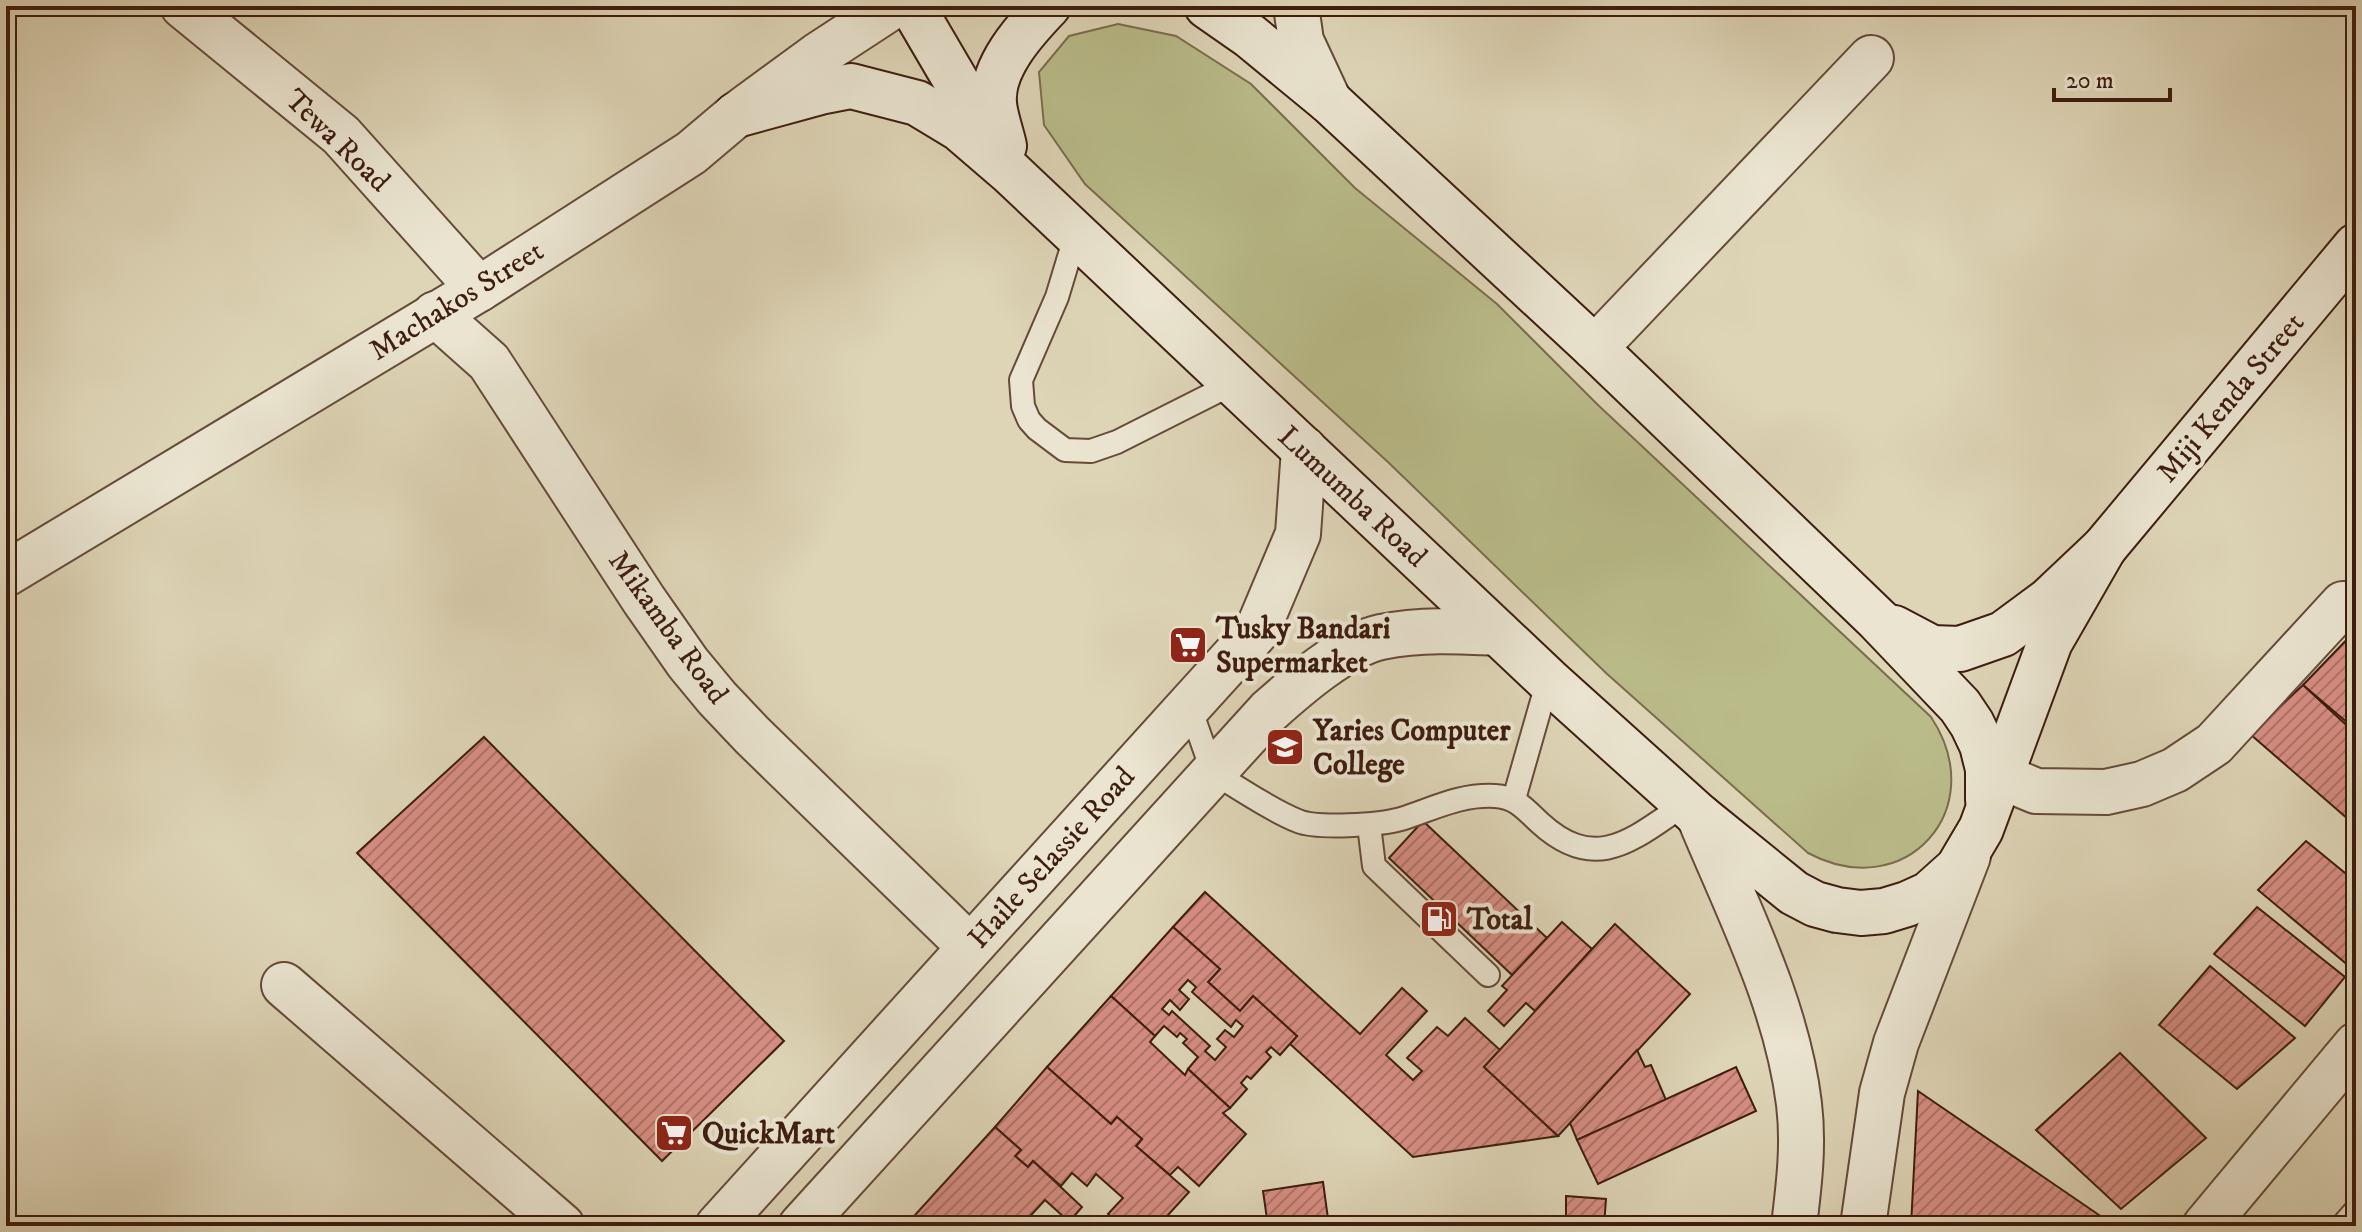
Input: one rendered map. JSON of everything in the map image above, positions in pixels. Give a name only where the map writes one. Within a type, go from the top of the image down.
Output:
[{"type":"street","name":"Tewa Road","points":[[183,6],[341,135],[479,289]]},
{"type":"street","name":"Machakos Street","points":[[6,574],[479,289],[691,153],[736,115],[818,55],[893,6]]},
{"type":"street","points":[[912,6],[1010,172]]},
{"type":"street","points":[[1010,172],[994,100],[1003,63],[1025,30],[1048,6]]},
{"type":"street","points":[[1207,6],[1250,36],[1329,101],[1595,348],[1878,620],[1960,706],[1982,745],[1988,769],[1987,805],[1975,842]]},
{"type":"street","points":[[1296,6],[1301,41],[1329,101]]},
{"type":"street","points":[[1595,348],[1871,58]]},
{"type":"street","points":[[736,115],[851,86],[917,103],[960,129],[1010,172]]},
{"type":"street","name":"Lumumba Road","points":[[1010,172],[1548,680],[1692,810],[1794,893],[1815,904],[1837,910],[1861,913],[1884,911],[1929,894],[1948,880],[1975,842]]},
{"type":"street","name":"Miji Kenda Street","points":[[2104,548],[2356,246]]},
{"type":"street","name":"Mikamba Road","points":[[435,314],[489,362],[644,600],[707,686],[752,735],[970,947]]},
{"type":"street","name":"Haile Selassie Road","points":[[718,1226],[1257,631],[1298,534],[1304,449]]},
{"type":"street","points":[[1878,620],[1932,648],[1960,649],[2003,634],[2049,600],[2104,548]]},
{"type":"street","points":[[1863,1226],[1882,1093],[1889,1068],[2050,642],[2104,548]]},
{"type":"street","points":[[2000,776],[2036,791],[2106,792],[2142,784],[2175,770],[2214,744],[2343,604]]},
{"type":"street","name":"Haile Selassie Road","points":[[801,1226],[1269,711],[1307,677],[1338,657],[1378,638],[1435,630],[1498,633]]},
{"type":"street","points":[[1692,810],[1776,1004],[1789,1053],[1799,1103],[1802,1150],[1794,1226]]},
{"type":"street","points":[[284,985],[562,1226]]},
{"type":"street","points":[[2205,1226],[2356,1045]]},
{"type":"lane","points":[[1076,234],[1057,297],[1021,380],[1023,406],[1037,429],[1065,450],[1091,451],[1117,442],[1234,383]]},
{"type":"lane","points":[[1514,799],[1548,680]]},
{"type":"lane","points":[[1189,705],[1213,773],[1300,823],[1369,825],[1398,820],[1454,799],[1477,795],[1514,799],[1548,830],[1567,843],[1584,848],[1623,845],[1692,810]]},
{"type":"lane","points":[[1369,825],[1374,866],[1488,975]]},
{"type":"lane","points":[[2342,1226],[2356,1210]]},
{"type":"green space","points":[[1118,24],[1176,36],[1251,84],[1355,188],[1497,304],[1598,405],[1931,717],[1947,751],[1951,784],[1944,814],[1929,839],[1906,857],[1877,867],[1844,866],[1808,853],[1606,673],[1389,463],[1085,184],[1044,125],[1039,72],[1069,36]]},
{"type":"building","points":[[2356,630],[2356,730],[2303,685]]},
{"type":"building","points":[[2303,685],[2356,734],[2356,826],[2250,734]]},
{"type":"building","points":[[484,737],[784,1041],[662,1161],[357,853]]},
{"type":"building","points":[[1423,821],[1547,938],[1512,975],[1389,858]]},
{"type":"building","points":[[2306,841],[2356,882],[2356,958],[2349,966],[2258,890]]},
{"type":"building","points":[[1205,892],[1360,1034],[1402,988],[1427,1011],[1386,1055],[1413,1080],[1422,1071],[1407,1058],[1437,1027],[1448,1036],[1465,1018],[1500,1050],[1484,1067],[1558,1136],[1413,1157],[1290,1044],[1297,1036],[1253,996],[1240,1011],[1208,982],[1220,969],[1173,927]]},
{"type":"building","points":[[2257,907],[2345,977],[2305,1026],[2214,954]]},
{"type":"building","points":[[1562,922],[1592,949],[1535,1011],[1526,1003],[1504,1026],[1488,1011],[1507,990],[1502,986]]},
{"type":"building","points":[[1615,924],[1690,994],[1558,1136],[1484,1067]]},
{"type":"building","points":[[1173,927],[1220,969],[1208,982],[1240,1011],[1253,996],[1297,1036],[1280,1055],[1271,1047],[1266,1052],[1271,1057],[1251,1079],[1247,1076],[1241,1083],[1247,1089],[1230,1108],[1188,1069],[1198,1057],[1183,1043],[1187,1039],[1180,1033],[1177,1037],[1164,1026],[1155,1036],[1111,996]],"holes":[[[1188,980],[1196,987],[1192,992],[1231,1027],[1236,1020],[1243,1026],[1234,1037],[1225,1030],[1217,1039],[1226,1047],[1215,1060],[1205,1051],[1210,1046],[1172,1011],[1169,1015],[1162,1009],[1170,1000],[1180,1010],[1189,999],[1179,990]]]},
{"type":"building","points":[[2210,966],[2295,1038],[2237,1089],[2159,1025]]},
{"type":"building","points":[[1111,996],[1155,1036],[1150,1042],[1185,1075],[1188,1069],[1230,1108],[1223,1113],[1246,1134],[1199,1186],[1178,1167],[1170,1175],[1136,1146],[1142,1139],[1117,1117],[1111,1124],[1047,1067]]},
{"type":"building","points":[[1637,1050],[1645,1067],[1651,1065],[1666,1100],[1577,1140],[1570,1123]]},
{"type":"building","points":[[2120,1053],[2206,1138],[2121,1209],[2036,1130]]},
{"type":"building","points":[[1047,1067],[1111,1124],[1117,1117],[1142,1139],[1136,1146],[1189,1192],[1158,1226],[1122,1226],[1108,1214],[1123,1198],[1096,1174],[1087,1186],[1072,1173],[1061,1186],[1033,1161],[1028,1167],[1015,1156],[1021,1150],[995,1127]]},
{"type":"building","points":[[1736,1067],[1756,1111],[1598,1184],[1577,1140]]},
{"type":"building","points":[[1918,1091],[2115,1226],[1911,1226]]},
{"type":"building","points":[[995,1127],[1021,1150],[1015,1156],[1028,1167],[1033,1161],[1082,1207],[1075,1215],[1088,1226],[1058,1226],[1065,1218],[1045,1200],[1021,1226],[905,1226]]},
{"type":"building","points":[[1323,1182],[1329,1226],[1307,1226],[1306,1223],[1268,1226],[1263,1191]]},
{"type":"building","points":[[1566,1196],[1606,1199],[1604,1226],[1566,1226]]},
{"type":"place","name":"Tusky Bandari Supermarket","points":[[1188,645]]},
{"type":"place","name":"Yaries Computer College","points":[[1285,747]]},
{"type":"place","name":"Total","points":[[1439,919]]},
{"type":"place","name":"QuickMart","points":[[674,1133]]}]
